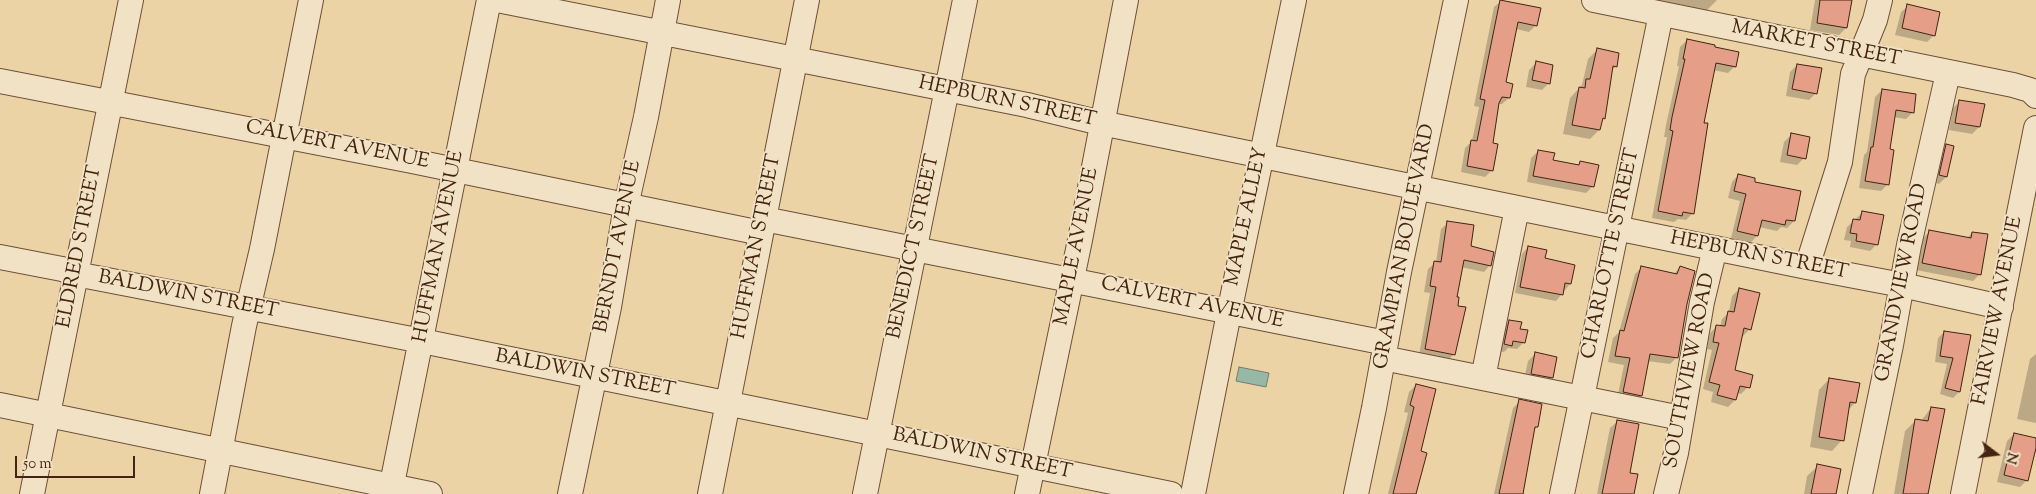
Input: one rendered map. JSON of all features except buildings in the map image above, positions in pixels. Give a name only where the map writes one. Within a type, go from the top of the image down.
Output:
[{"type":"street","name":"ELDRED STREET","points":[[32,494],[131,0]]},
{"type":"street","points":[[212,494],[311,0]]},
{"type":"street","name":"HUFFMAN AVENUE","points":[[391,490],[489,0]]},
{"type":"street","name":"HEPBURN STREET","points":[[498,0],[1027,105],[1102,123],[1902,285],[2001,307]]},
{"type":"street","name":"BERNDT AVENUE","points":[[570,494],[668,0]]},
{"type":"street","name":"HUFFMAN STREET","points":[[710,494],[807,0]]},
{"type":"street","name":"BENEDICT STREET","points":[[864,494],[966,0]]},
{"type":"street","name":"MAPLE AVENUE","points":[[1027,494],[1072,280],[1126,0]]},
{"type":"street","name":"MAPLE ALLEY","points":[[1194,494],[1229,313],[1294,0]]},
{"type":"street","name":"GRAMPIAN BOULEVARD","points":[[1356,494],[1399,272],[1456,0]]},
{"type":"street","name":"MARKET STREET","points":[[1594,0],[2014,85],[2030,90],[2036,96]]},
{"type":"street","points":[[1807,267],[1840,162],[1853,74],[1875,20],[1880,0]]},
{"type":"street","name":"CHARLOTTE STREET","points":[[1562,494],[1661,14]]},
{"type":"street","name":"GRANDVIEW ROAD","points":[[1860,494],[1930,146],[1944,99],[1948,72]]},
{"type":"street","name":"CALVERT AVENUE","points":[[0,81],[560,190],[626,206],[914,248],[1229,313],[1384,351],[1483,378],[1681,418]]},
{"type":"street","name":"FAIRVIEW AVENUE","points":[[1963,494],[2036,128]]},
{"type":"street","points":[[1483,378],[1517,208]]},
{"type":"street","name":"SOUTHVIEW ROAD","points":[[1666,494],[1702,302],[1716,248]]},
{"type":"street","name":"BALDWIN STREET","points":[[0,257],[62,269],[76,274],[422,341],[1171,494]]},
{"type":"street","points":[[0,405],[222,451],[391,490],[430,494]]},
{"type":"shaded area","points":[[1239,367],[1269,373],[1266,387],[1236,381]]}]
